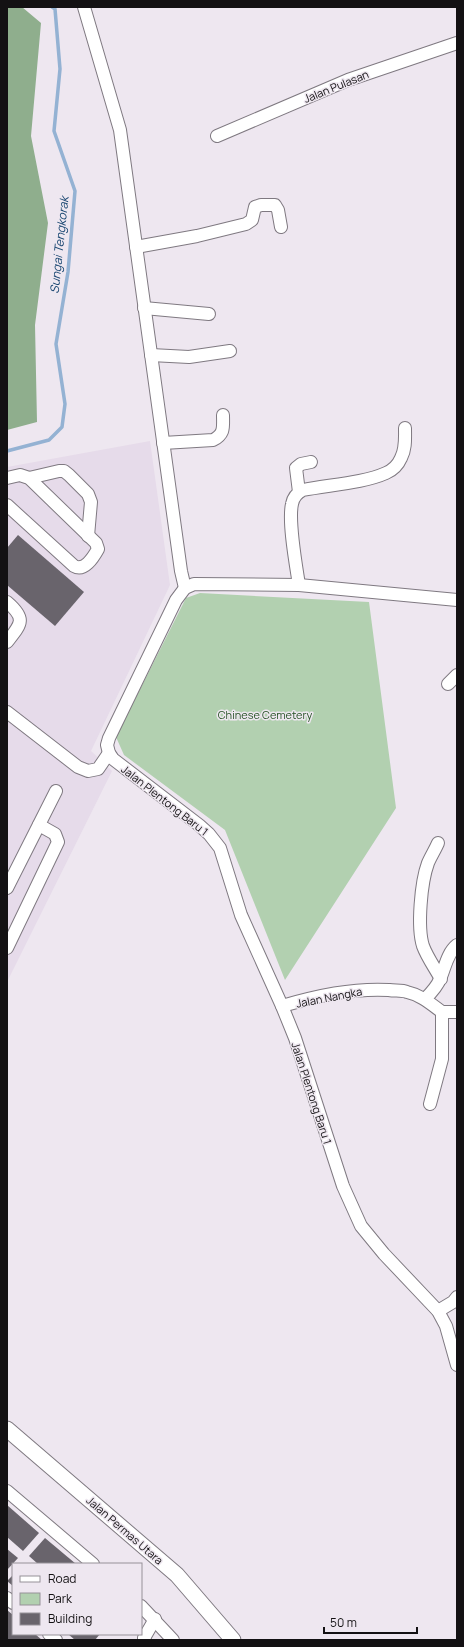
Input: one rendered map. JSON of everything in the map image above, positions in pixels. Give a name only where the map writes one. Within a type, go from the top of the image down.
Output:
[{"type":"main road","name":"Jalan Permas Utara","points":[[7,1429],[177,1575],[233,1640]]},
{"type":"street","points":[[84,7],[120,130],[180,571],[185,588]]},
{"type":"street","name":"Jalan Pulasan","points":[[217,136],[348,80],[457,43]]},
{"type":"street","points":[[136,247],[197,236],[246,224],[252,220],[255,207],[261,205],[275,205],[278,210],[281,227]]},
{"type":"street","points":[[144,308],[208,314]]},
{"type":"street","points":[[151,355],[189,357],[230,351]]},
{"type":"street","points":[[163,443],[213,440],[219,437],[222,433],[223,415]]},
{"type":"street","points":[[299,492],[385,474],[396,466],[402,456],[404,449],[405,428]]},
{"type":"street","points":[[299,585],[291,518],[292,505],[299,492],[296,468],[301,464],[311,462]]},
{"type":"street","points":[[29,478],[59,471],[69,474],[88,494],[91,502],[88,536]]},
{"type":"street","points":[[7,478],[20,475],[29,478],[96,543],[98,549],[83,568],[78,569],[7,505]]},
{"type":"street","points":[[7,712],[78,767],[88,771],[98,769],[109,753],[108,745],[112,730],[176,600],[185,588],[194,584],[299,585],[457,600]]},
{"type":"street","points":[[7,602],[16,609],[20,617],[20,627],[7,642]]},
{"type":"street","points":[[448,684],[457,675]]},
{"type":"street","name":"Jalan Plentong Baru 1","points":[[109,753],[113,759],[200,825],[220,848],[241,915],[295,1038],[342,1186],[361,1226],[384,1254],[438,1311],[446,1326],[457,1365]]},
{"type":"street","points":[[7,888],[56,791]]},
{"type":"street","points":[[7,948],[58,842],[55,834],[39,825]]},
{"type":"street","points":[[438,843],[428,862],[423,880],[421,932],[426,951],[441,979]]},
{"type":"street","points":[[425,999],[434,991],[441,979],[448,958],[457,945]]},
{"type":"street","name":"Jalan Nangka","points":[[282,1006],[312,998],[372,989],[407,992],[425,999],[442,1012]]},
{"type":"street","points":[[430,1104],[442,1059],[442,1012],[457,1012]]},
{"type":"street","points":[[438,1311],[453,1302],[457,1297]]},
{"type":"street","points":[[7,1491],[92,1563]]},
{"type":"street","points":[[142,1607],[173,1640]]},
{"type":"street","points":[[145,1640],[144,1638],[154,1619]]},
{"type":"shaded area","points":[[150,441],[170,585],[91,751],[112,771],[7,982],[7,467]]},
{"type":"green space","points":[[7,7],[22,7],[41,23],[31,136],[48,223],[35,325],[37,422],[7,430]]},
{"type":"green space","name":"Chinese Cemetery","points":[[200,593],[369,602],[396,808],[285,980],[225,830],[124,755],[116,737],[186,598]]},
{"type":"building","points":[[18,535],[84,592],[55,626],[7,585],[7,548]]},
{"type":"building","points":[[7,1505],[39,1533],[23,1551],[7,1537]]},
{"type":"building","points":[[45,1538],[75,1563],[37,1563],[29,1556]]},
{"type":"building","points":[[7,1549],[18,1558],[7,1570]]},
{"type":"building","points":[[12,1576],[12,1585],[7,1581]]},
{"type":"building","points":[[7,1610],[12,1614],[12,1635],[36,1635],[42,1640],[7,1640]]},
{"type":"building","points":[[69,1635],[99,1635],[95,1640],[75,1640]]},
{"type":"waterway","name":"Sungai Tengkorak","points":[[7,451],[49,440],[62,427],[65,404],[56,344],[68,272],[75,191],[54,131],[60,69],[55,9],[52,7]]}]
